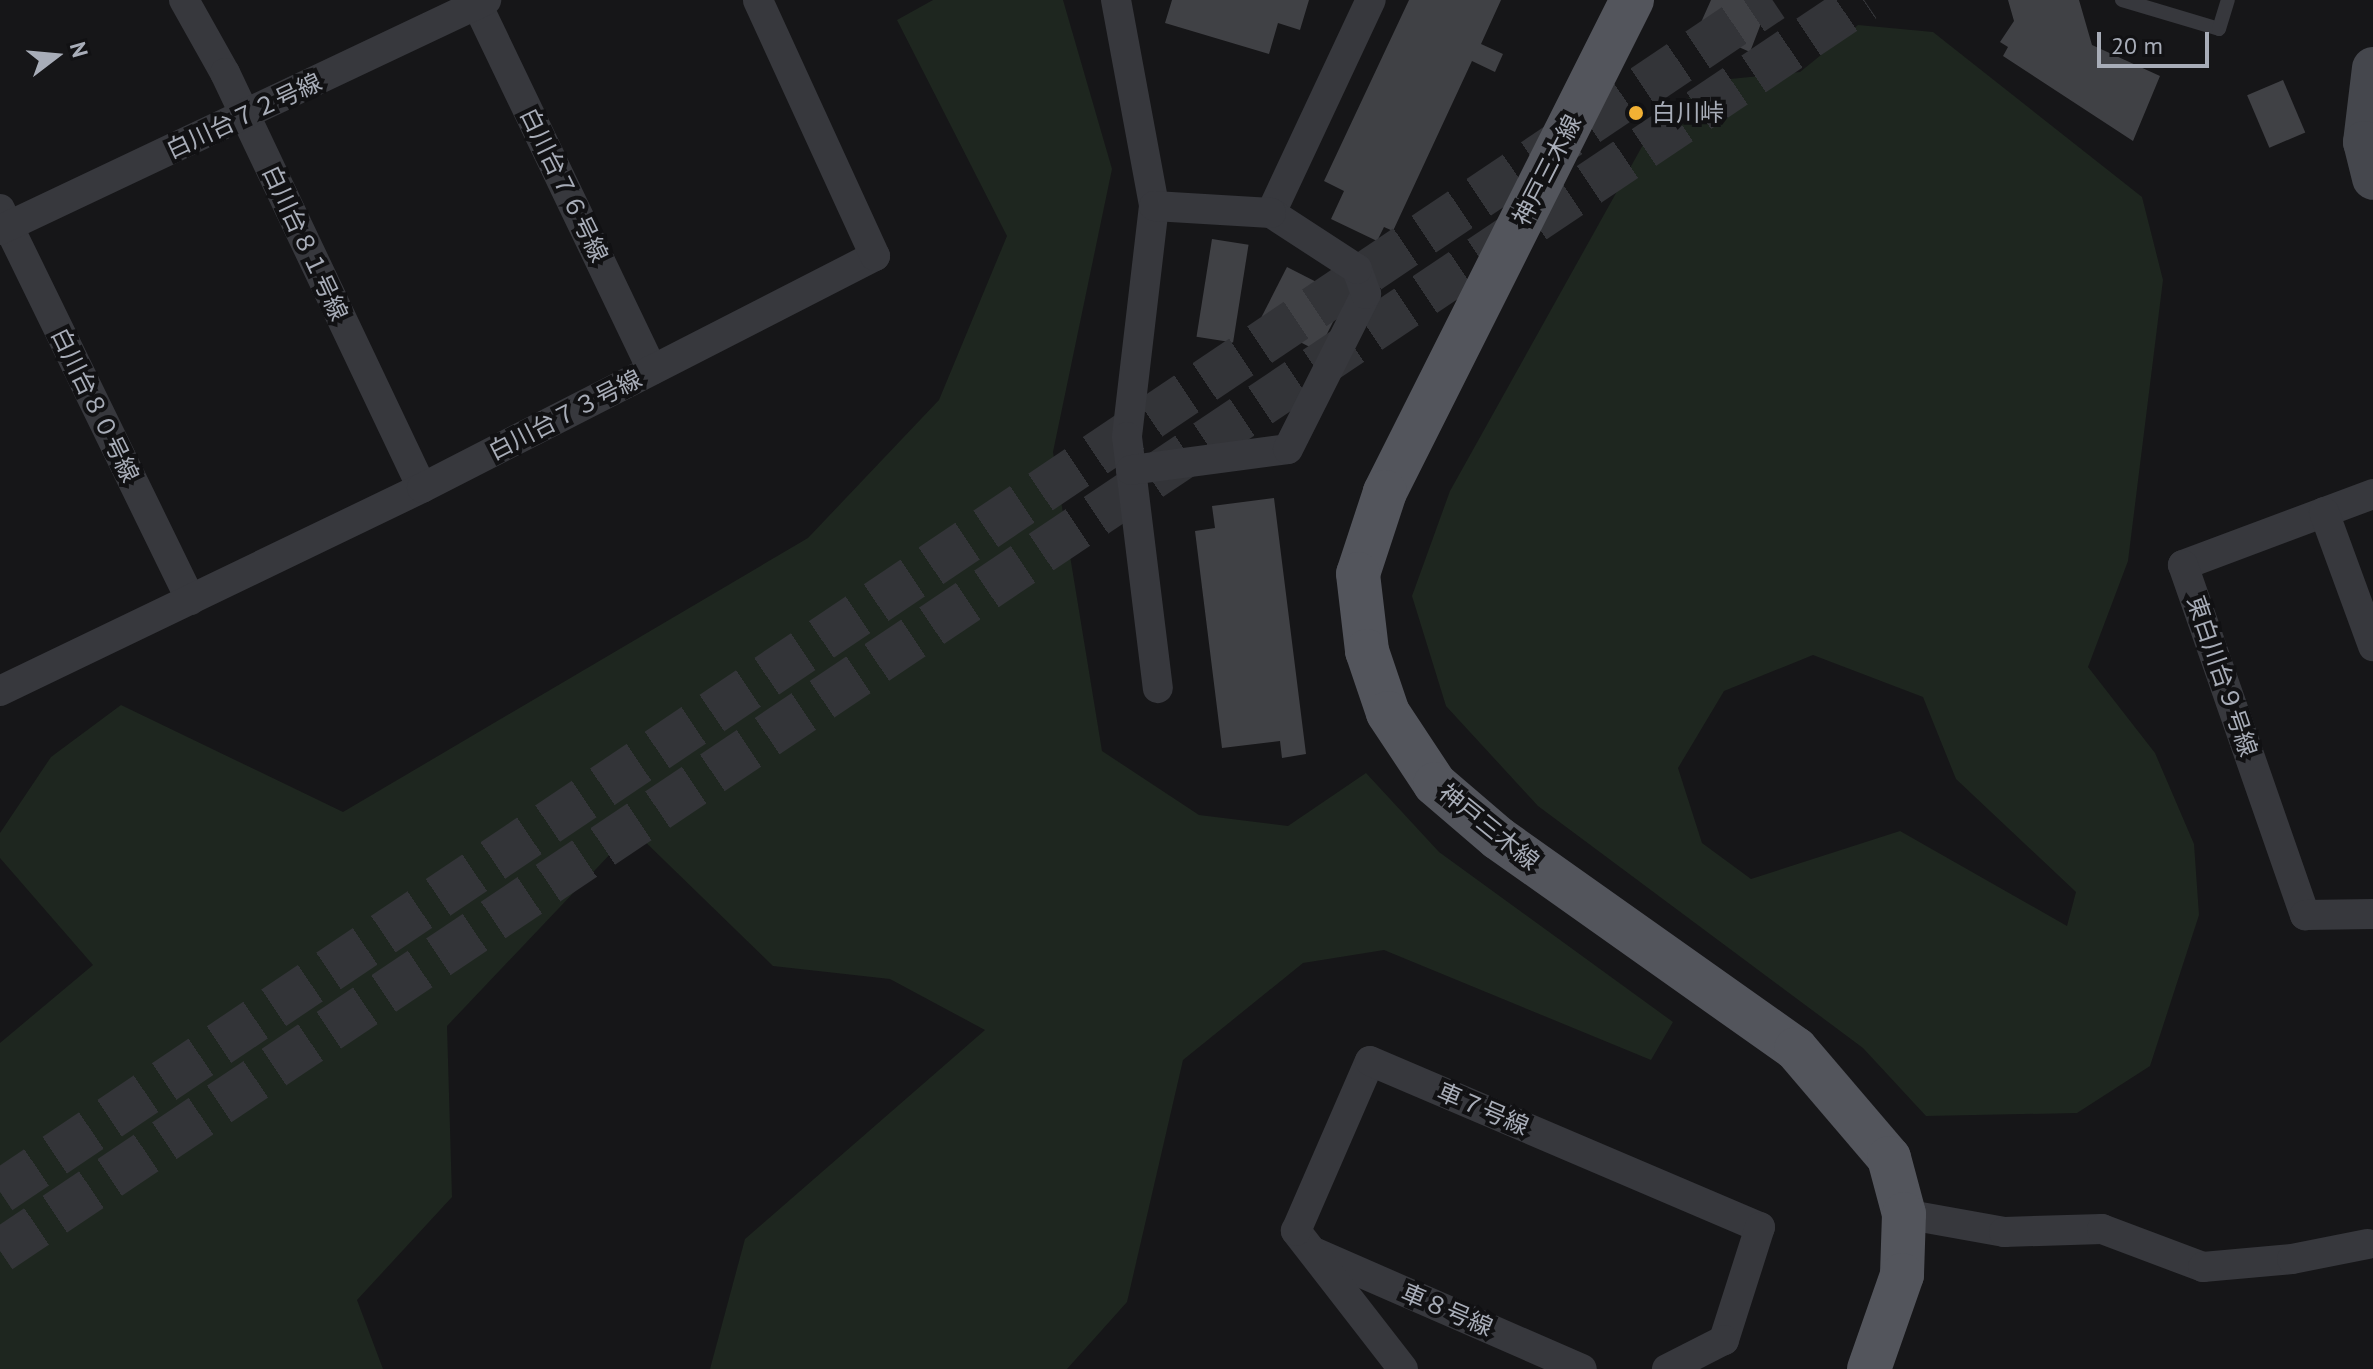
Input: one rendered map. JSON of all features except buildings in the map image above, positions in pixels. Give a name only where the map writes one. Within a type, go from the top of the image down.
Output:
[{"type":"main road","name":"神戸三木線","points":[[1632,0],[1385,492],[1358,574],[1367,651],[1388,713],[1435,784],[1498,838],[1796,1049],[1846,1101],[1889,1158],[1904,1214],[1902,1275],[1869,1369]]},
{"type":"street","name":"白川台８１号線","points":[[184,0],[225,73],[422,488]]},
{"type":"street","name":"白川台７３号線","points":[[0,691],[422,488],[875,256],[758,0]]},
{"type":"street","points":[[1116,0],[1154,206],[1127,437],[1158,688]]},
{"type":"street","points":[[1271,213],[1371,0]]},
{"type":"street","name":"白川台７６号線","points":[[480,1],[652,370]]},
{"type":"street","name":"白川台７２号線","points":[[3,222],[245,116],[480,1]]},
{"type":"street","points":[[2370,155],[2373,68]]},
{"type":"street","points":[[1131,470],[1288,449],[1366,294],[1357,269],[1271,213],[1154,206]]},
{"type":"street","name":"白川台８０号線","points":[[3,222],[191,600]]},
{"type":"street","name":"東白川台９号線","points":[[2373,494],[2183,565],[2305,915],[2373,914]]},
{"type":"street","points":[[2324,512],[2373,646]]},
{"type":"street","name":"車７号線","points":[[1403,1369],[1296,1231],[1370,1061],[1760,1227],[1724,1340],[1667,1369]]},
{"type":"street","points":[[1904,1214],[2004,1232],[2102,1229],[2203,1267],[2292,1259],[2368,1244]]},
{"type":"street","name":"車８号線","points":[[1312,1251],[1582,1369]]},
{"type":"lane","points":[[2122,0],[2219,29],[2228,0]]},
{"type":"shaded area","points":[[933,0],[1063,0],[1112,169],[1053,452],[1102,751],[1199,815],[1288,826],[1366,773],[1439,852],[1673,1022],[1651,1060],[1384,950],[1303,963],[1183,1060],[1127,1302],[1067,1369],[710,1369],[745,1239],[985,1030],[890,979],[773,966],[633,830],[447,1026],[452,1197],[357,1300],[383,1369],[0,1369],[0,1043],[93,965],[0,858],[0,833],[51,757],[121,705],[343,812],[808,538],[939,400],[1007,236],[897,20]]},
{"type":"shaded area","points":[[1858,25],[1933,32],[2142,197],[2163,280],[2128,561],[2088,667],[2155,753],[2194,844],[2199,915],[2150,1066],[2077,1113],[1926,1116],[1863,1048],[1538,806],[1446,706],[1412,596],[1450,491],[1659,116],[1720,80],[1800,72]],"holes":[[[1813,655],[1923,697],[1956,779],[2076,892],[2067,926],[1900,831],[1751,879],[1702,843],[1678,768],[1724,691]]]},
{"type":"tunnel","points":[[0,1192],[1772,0]]},
{"type":"tunnel","points":[[0,1251],[1864,0]]},
{"type":"place","name":"白川峠","points":[[1636,113]]}]
